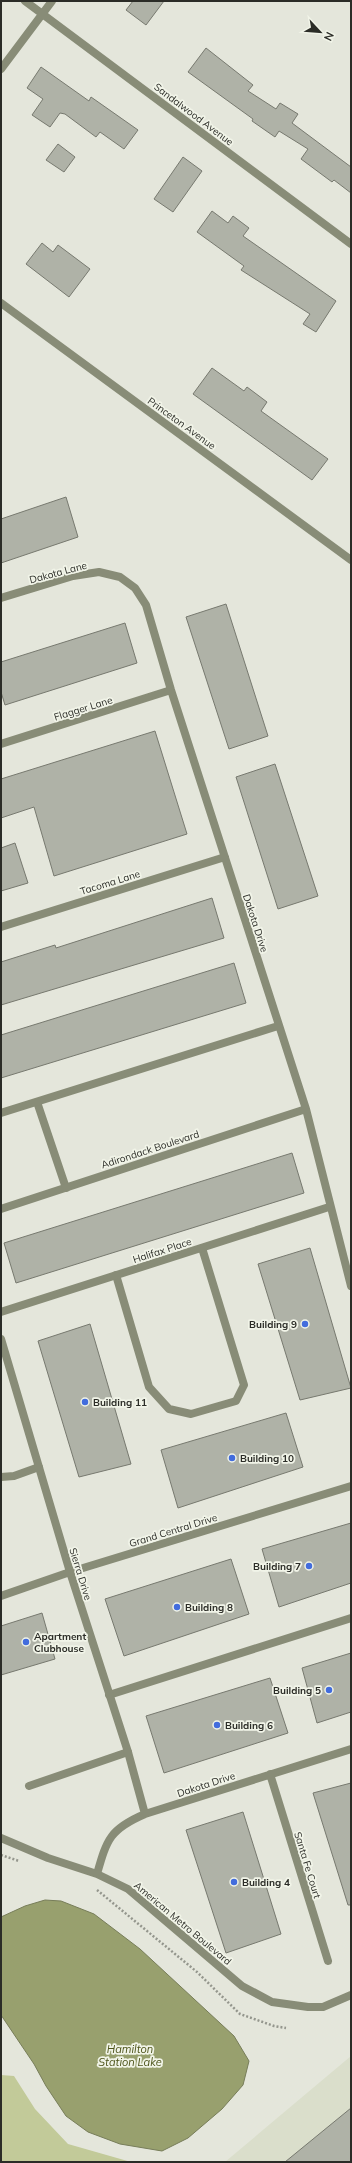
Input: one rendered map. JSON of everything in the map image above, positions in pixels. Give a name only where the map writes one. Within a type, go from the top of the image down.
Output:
[{"type":"street","name":"Sandalwood Avenue","points":[[25,1],[351,244]]},
{"type":"street","points":[[1,69],[52,1]]},
{"type":"street","name":"Princeton Avenue","points":[[1,303],[351,560]]},
{"type":"street","name":"Dakota Lane","points":[[1,598],[73,576],[99,572],[120,577]]},
{"type":"street","name":"Dakota Drive","points":[[120,577],[135,588],[146,605],[171,690],[306,1109],[329,1207],[351,1286]]},
{"type":"street","name":"Flagger Lane","points":[[1,744],[171,690]]},
{"type":"street","name":"Tacoma Lane","points":[[1,927],[225,857]]},
{"type":"street","points":[[1,1113],[278,1026]]},
{"type":"street","points":[[37,1102],[66,1188]]},
{"type":"street","name":"Adirondack Boulevard","points":[[1,1209],[306,1109]]},
{"type":"street","name":"Halifax Place","points":[[1,1312],[329,1207]]},
{"type":"street","points":[[116,1275],[149,1387],[169,1409],[191,1414],[236,1401],[244,1385],[202,1248]]},
{"type":"street","name":"Sierra Drive","points":[[1,1339],[70,1572],[128,1752],[145,1814]]},
{"type":"street","points":[[1,1477],[14,1476],[39,1467]]},
{"type":"street","name":"Grand Central Drive","points":[[1,1596],[70,1572],[351,1486]]},
{"type":"street","points":[[110,1695],[351,1618]]},
{"type":"street","name":"Dakota Drive","points":[[97,1874],[104,1848],[112,1834],[125,1822],[145,1814],[351,1749]]},
{"type":"street","points":[[29,1786],[128,1752]]},
{"type":"street","name":"Santa Fe Court","points":[[270,1774],[328,1961]]},
{"type":"street","name":"American Metro Boulevard","points":[[1,1838],[48,1858],[97,1874],[128,1889],[242,1986],[272,2002],[308,2007],[323,2007],[351,1995]]},
{"type":"path","points":[[1,1855],[22,1862]]},
{"type":"path","points":[[94,1887],[197,1972],[240,2014],[274,2026],[286,2028]]},
{"type":"shaded area","points":[[351,2056],[351,2162],[225,2162]]},
{"type":"shaded area","points":[[1,2075],[14,2076],[35,2109],[68,2144],[131,2162],[1,2162]]},
{"type":"water","name":"Hamilton Station Lake","points":[[45,1900],[61,1901],[94,1914],[140,1949],[234,2036],[249,2061],[243,2085],[222,2109],[188,2138],[162,2151],[120,2144],[88,2132],[66,2116],[46,2086],[34,2064],[1,2015],[1,1917],[25,1906]]},
{"type":"building","points":[[133,1],[164,1],[146,25],[126,10]]},
{"type":"building","points":[[206,48],[253,85],[248,91],[276,109],[280,103],[298,114],[292,123],[351,167],[351,193],[334,180],[332,182],[301,159],[308,149],[279,131],[275,137],[252,121],[253,119],[188,72]]},
{"type":"building","points":[[41,67],[89,101],[91,97],[138,130],[124,149],[100,132],[96,137],[65,114],[60,113],[50,127],[32,115],[43,99],[27,88]]},
{"type":"building","points":[[58,144],[75,157],[64,172],[46,160]]},
{"type":"building","points":[[183,157],[202,171],[173,212],[154,199]]},
{"type":"building","points":[[212,211],[228,223],[233,216],[249,228],[243,236],[336,301],[316,332],[303,324],[310,314],[241,270],[244,266],[197,232]]},
{"type":"building","points":[[42,243],[53,252],[58,245],[90,269],[69,297],[26,264]]},
{"type":"building","points":[[212,368],[244,391],[247,387],[267,402],[261,411],[328,459],[312,480],[193,394]]},
{"type":"building","points":[[66,497],[78,537],[1,563],[1,519]]},
{"type":"building","points":[[226,604],[268,736],[229,749],[186,617]]},
{"type":"building","points":[[125,623],[137,663],[5,705],[1,692],[1,662]]},
{"type":"building","points":[[155,731],[187,834],[54,876],[34,807],[1,818],[1,779]]},
{"type":"building","points":[[275,764],[318,896],[278,909],[236,777]]},
{"type":"building","points":[[15,843],[28,883],[1,891],[1,848]]},
{"type":"building","points":[[212,898],[224,938],[1,1005],[1,962],[55,945],[56,948]]},
{"type":"building","points":[[234,963],[246,1003],[1,1078],[1,1035]]},
{"type":"building","points":[[292,1153],[304,1193],[16,1283],[4,1243]]},
{"type":"building","name":"Building 9","points":[[310,1248],[351,1388],[300,1400],[258,1264]]},
{"type":"building","name":"Building 11","points":[[90,1324],[131,1464],[79,1477],[38,1341]]},
{"type":"building","name":"Building 10","points":[[286,1413],[303,1467],[178,1508],[161,1450]]},
{"type":"building","name":"Building 7","points":[[351,1523],[351,1583],[279,1607],[262,1549]]},
{"type":"building","name":"Building 8","points":[[231,1559],[249,1614],[124,1656],[105,1599]]},
{"type":"building","name":"Apartment Clubhouse","points":[[42,1613],[55,1659],[1,1675],[1,1626]]},
{"type":"building","name":"Building 5","points":[[351,1653],[351,1712],[317,1723],[302,1668]]},
{"type":"building","name":"Building 6","points":[[270,1678],[288,1733],[164,1773],[146,1716]]},
{"type":"building","points":[[351,1783],[351,1905],[348,1905],[313,1793]]},
{"type":"building","name":"Building 4","points":[[243,1812],[281,1934],[226,1953],[186,1830]]},
{"type":"building","points":[[351,2108],[351,2162],[285,2162]]},
{"type":"place","name":"Building 9","points":[[305,1324]]},
{"type":"place","name":"Building 11","points":[[85,1402]]},
{"type":"place","name":"Building 10","points":[[232,1458]]},
{"type":"place","name":"Building 7","points":[[309,1566]]},
{"type":"place","name":"Building 8","points":[[177,1607]]},
{"type":"place","name":"Apartment Clubhouse","points":[[26,1642]]},
{"type":"place","name":"Building 5","points":[[329,1690]]},
{"type":"place","name":"Building 6","points":[[217,1725]]},
{"type":"place","name":"Building 4","points":[[234,1882]]}]
